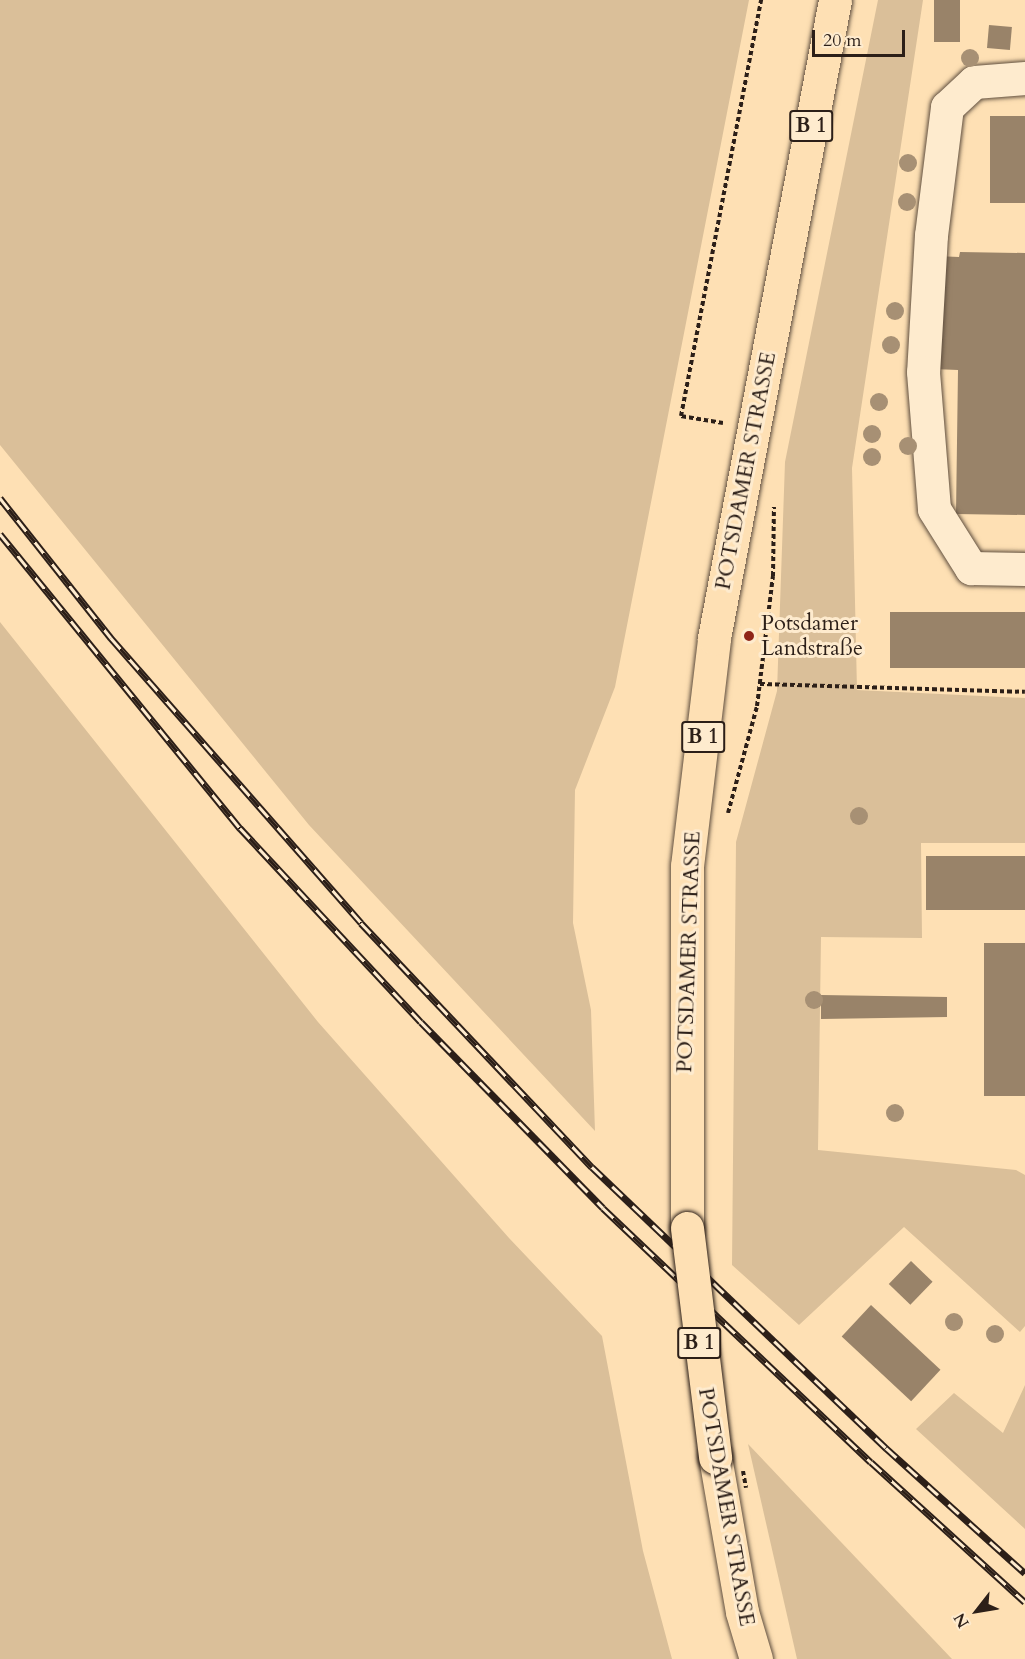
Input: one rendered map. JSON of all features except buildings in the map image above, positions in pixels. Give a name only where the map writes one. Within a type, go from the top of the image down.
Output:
[{"type":"main road","name":"POTSDAMER STRASSE","points":[[756,1659],[742,1612],[715,1457],[687,1228],[687,866],[714,638],[835,0]]},
{"type":"lane","points":[[1025,78],[974,82],[948,107],[931,235],[923,372],[934,509],[971,568],[1025,568]]},
{"type":"path","points":[[681,416],[761,0]]},
{"type":"path","points":[[774,495],[774,576],[760,684],[1025,692]]},
{"type":"shaded area","points":[[0,0],[749,0],[615,687],[575,790],[573,923],[591,1010],[595,1131],[309,825],[0,445]]},
{"type":"shaded area","points":[[878,0],[923,0],[852,468],[857,690],[1025,698],[1025,843],[921,843],[922,938],[821,937],[818,1150],[1016,1170],[1025,1175],[1025,1326],[1020,1332],[904,1227],[799,1325],[732,1265],[736,842],[777,691],[785,462]]},
{"type":"shaded area","points":[[0,622],[318,1022],[509,1238],[602,1336],[643,1551],[672,1659],[0,1659]]},
{"type":"shaded area","points":[[1025,1385],[1025,1529],[916,1429],[954,1393],[1003,1433]]},
{"type":"shaded area","points":[[748,1444],[952,1659],[797,1659]]},
{"type":"railway","points":[[0,498],[111,638],[361,923],[592,1167],[886,1448],[1025,1573]]},
{"type":"railway","points":[[0,534],[240,828],[421,1022],[603,1208],[871,1462],[1025,1602]]},
{"type":"place","name":"Potsdamer Landstraße","points":[[749,636]]}]
